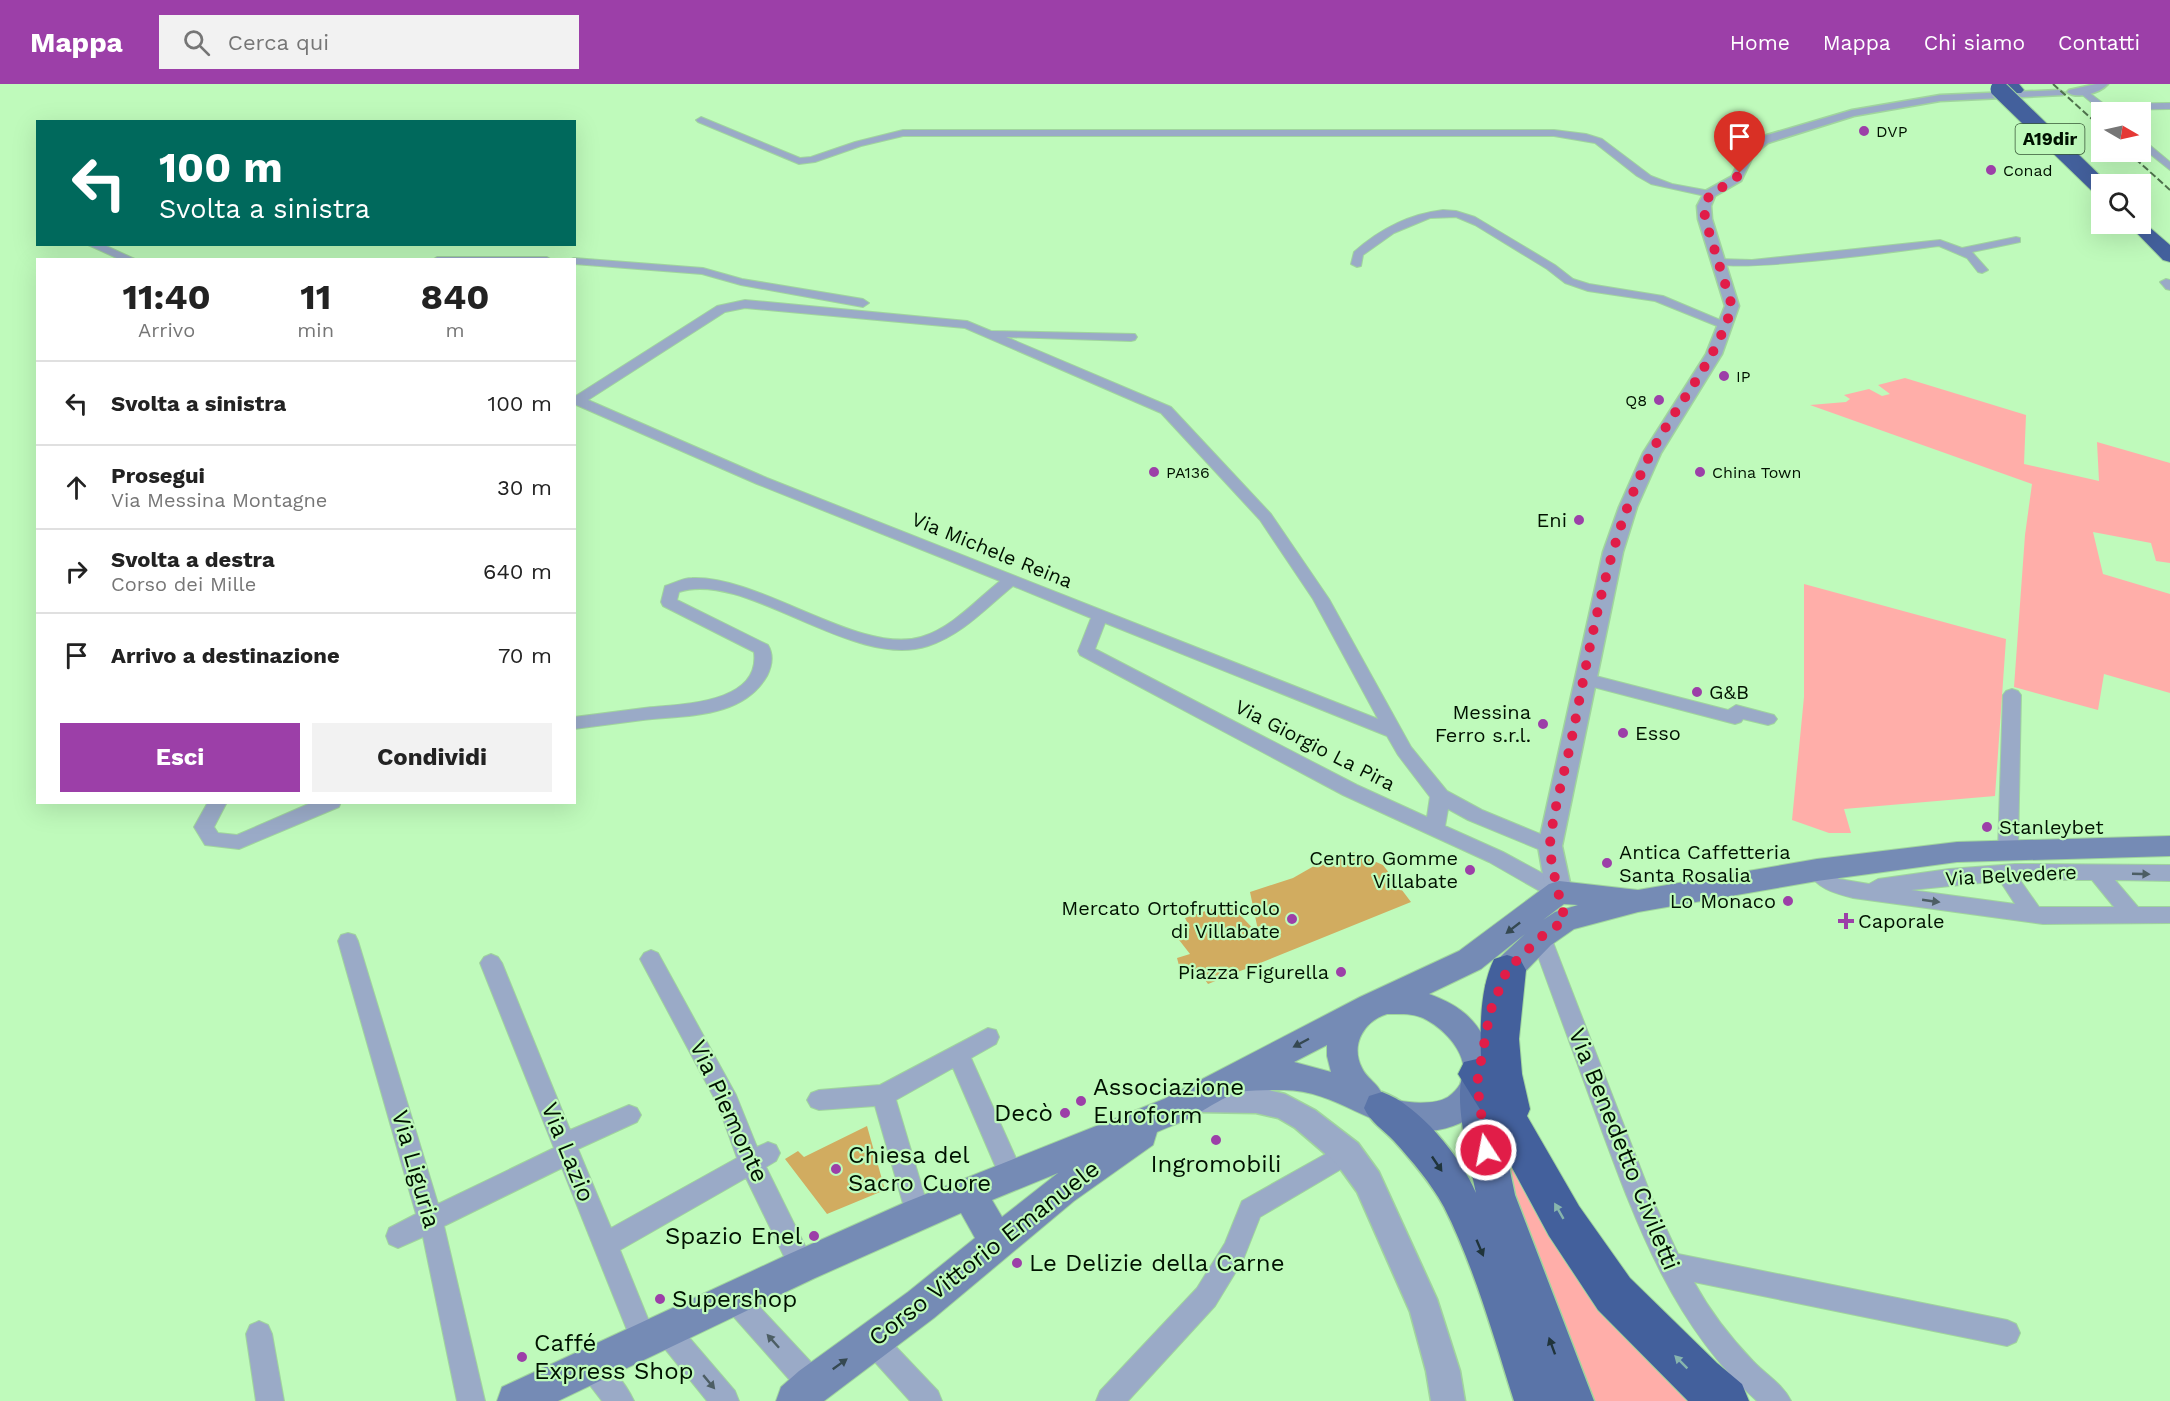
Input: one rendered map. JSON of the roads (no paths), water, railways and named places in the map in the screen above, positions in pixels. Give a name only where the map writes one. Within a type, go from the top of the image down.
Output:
[{"type":"highway","name":"A19dir","points":[[2005,87],[2105,174]]},
{"type":"highway","name":"A19dir","points":[[2005,87],[2091,177]]},
{"type":"highway","points":[[2151,219],[2169,236]]},
{"type":"highway","points":[[2148,234],[2170,256]]},
{"type":"highway","points":[[1507,970],[1499,1014],[1498,1042],[1507,1099],[1522,1147]]},
{"type":"highway","points":[[1478,1075],[1497,1101],[1564,1221],[1614,1294],[1700,1380],[1725,1401]]},
{"type":"main road","points":[[1536,1401],[1498,1289],[1458,1195],[1429,1153],[1405,1127],[1359,1091],[1347,1073],[1341,1052],[1343,1037],[1348,1024],[1359,1013],[1470,960],[1562,906],[1638,900],[1817,870],[1957,852],[2006,861],[2170,846]]},
{"type":"main road","points":[[1232,1080],[1284,1076],[1304,1077],[1334,1085],[1409,1118],[1436,1118],[1460,1108],[1472,1095],[1490,1012],[1507,970],[1541,937],[1562,906]]},
{"type":"main road","points":[[1378,1004],[1400,1000],[1435,1009],[1451,1018],[1473,1043],[1482,1128],[1496,1195],[1572,1401]]},
{"type":"main road","name":"Corso Vittorio Emanuele","points":[[804,1393],[921,1305],[997,1242],[1054,1175],[1378,1004]]},
{"type":"main road","points":[[516,1401],[918,1214],[1012,1176],[1054,1175]]},
{"type":"main road","points":[[969,1195],[997,1242]]},
{"type":"street","points":[[2078,92],[2096,89],[2103,84]]},
{"type":"street","points":[[1940,98],[1965,86]]},
{"type":"street","points":[[2078,92],[2094,102]]},
{"type":"street","points":[[1562,906],[1550,846],[1613,552],[1628,507],[1652,453],[1714,354],[1732,306],[1705,219],[1704,206],[1710,194],[1737,178],[1748,153],[1764,140],[1852,113],[1940,98],[2059,93]]},
{"type":"street","points":[[2151,107],[2170,106]]},
{"type":"street","points":[[701,120],[799,161],[903,133],[1554,133],[1603,143],[1630,168],[1649,179],[1679,189],[1710,194]]},
{"type":"street","points":[[2151,151],[2170,167]]},
{"type":"street","points":[[1357,264],[1358,254],[1371,241],[1380,236],[1418,218],[1436,213],[1457,214],[1474,220],[1515,248],[1556,270],[1568,280],[1597,288],[1651,296],[1703,319],[1726,325]]},
{"type":"street","points":[[1963,251],[2016,240]]},
{"type":"street","points":[[1718,262],[1752,263],[1940,243],[1963,251],[1978,262],[1982,270]]},
{"type":"street","points":[[97,246],[127,258]]},
{"type":"street","points":[[576,261],[671,267],[793,292],[916,308],[933,320],[967,325],[1166,410],[1266,517],[1322,599],[1404,751],[1440,796],[1475,815],[1550,846]]},
{"type":"street","name":"Via Michele Reina","points":[[933,320],[745,304],[721,309],[578,401],[762,481],[1394,732]]},
{"type":"street","points":[[985,332],[1131,337]]},
{"type":"street","points":[[576,723],[704,709],[748,690],[762,671],[765,659],[762,649],[669,602],[671,589],[678,584],[711,584],[743,593],[865,639],[903,644],[920,643],[940,635],[965,618],[1011,580]]},
{"type":"street","name":"Via Giorgio La Pira","points":[[1100,616],[1086,651],[1350,790],[1435,831],[1496,857],[1562,906]]},
{"type":"street","points":[[1584,679],[1735,718],[1736,711],[1768,719]]},
{"type":"street","points":[[2012,695],[2006,861],[2033,915]]},
{"type":"street","points":[[1435,831],[1440,796]]},
{"type":"street","points":[[217,804],[204,827],[212,840],[239,842],[327,804]]},
{"type":"street","name":"Via Belvedere","points":[[1853,890],[1949,877],[2006,861],[2097,872],[2170,873]]},
{"type":"street","points":[[1817,870],[1833,885],[1853,890],[2033,915],[2170,915]]},
{"type":"street","points":[[2097,872],[2133,916]]},
{"type":"street","points":[[1949,877],[1971,906]]},
{"type":"street","name":"Via Benedetto Civiletti","points":[[1541,937],[1638,1195],[1669,1265],[1694,1311],[1728,1355],[1777,1401]]},
{"type":"street","name":"Via Liguria","points":[[348,940],[431,1220],[471,1401]]},
{"type":"street","name":"Via Piemonte","points":[[651,959],[759,1157],[802,1266]]},
{"type":"street","name":"Via Lazio","points":[[491,963],[604,1245],[655,1336],[725,1401]]},
{"type":"street","points":[[819,1100],[883,1095],[988,1038]]},
{"type":"street","points":[[958,1054],[1012,1176]]},
{"type":"street","points":[[1284,1076],[1277,1086],[1278,1098],[1285,1107]]},
{"type":"street","points":[[883,1095],[918,1214]]},
{"type":"street","points":[[1185,1104],[1256,1100],[1285,1107],[1305,1119],[1347,1154],[1368,1182],[1426,1310],[1443,1371],[1448,1401]]},
{"type":"street","points":[[398,1236],[629,1115]]},
{"type":"street","points":[[1110,1401],[1206,1297],[1234,1251],[1251,1209],[1347,1154]]},
{"type":"street","points":[[604,1245],[759,1157]]},
{"type":"street","points":[[1669,1265],[2007,1333]]},
{"type":"street","points":[[734,1298],[804,1393]]},
{"type":"street","points":[[260,1334],[270,1401]]},
{"type":"street","points":[[873,1341],[928,1401]]},
{"type":"street","points":[[591,1366],[620,1401]]},
{"type":"railway","points":[[2053,84],[2091,118]]},
{"type":"railway","points":[[2139,162],[2170,190]]},
{"type":"place","name":"DVP","points":[[1864,131]]},
{"type":"place","name":"Conad","points":[[1991,170]]},
{"type":"place","name":"IP","points":[[1724,376]]},
{"type":"place","name":"Q8","points":[[1659,400]]},
{"type":"place","name":"PA136","points":[[1154,472]]},
{"type":"place","name":"China Town","points":[[1700,472]]},
{"type":"place","name":"Eni","points":[[1579,520]]},
{"type":"place","name":"G&B","points":[[1697,692]]},
{"type":"place","name":"Messina Ferro s.r.l.","points":[[1543,724]]},
{"type":"place","name":"Esso","points":[[1623,733]]},
{"type":"place","name":"Stanleybet","points":[[1987,827]]},
{"type":"place","name":"Antica Caffetteria Santa Rosalia","points":[[1607,863]]},
{"type":"place","name":"Centro Gomme Villabate","points":[[1470,870]]},
{"type":"place","name":"Lo Monaco","points":[[1788,901]]},
{"type":"place","name":"Mercato Ortofrutticolo di Villabate","points":[[1292,919]]},
{"type":"place","name":"Caporale","points":[[1846,921]]},
{"type":"place","name":"Piazza Figurella","points":[[1341,972]]},
{"type":"place","name":"Associazione Euroform","points":[[1081,1101]]},
{"type":"place","name":"Decò","points":[[1065,1113]]},
{"type":"place","name":"Ingromobili","points":[[1216,1140]]},
{"type":"place","name":"Chiesa del Sacro Cuore","points":[[836,1169]]},
{"type":"place","name":"Spazio Enel","points":[[814,1236]]},
{"type":"place","name":"Le Delizie della Carne","points":[[1017,1263]]},
{"type":"place","name":"Supershop","points":[[660,1299]]},
{"type":"place","name":"Caffé Express Shop","points":[[522,1357]]}]
